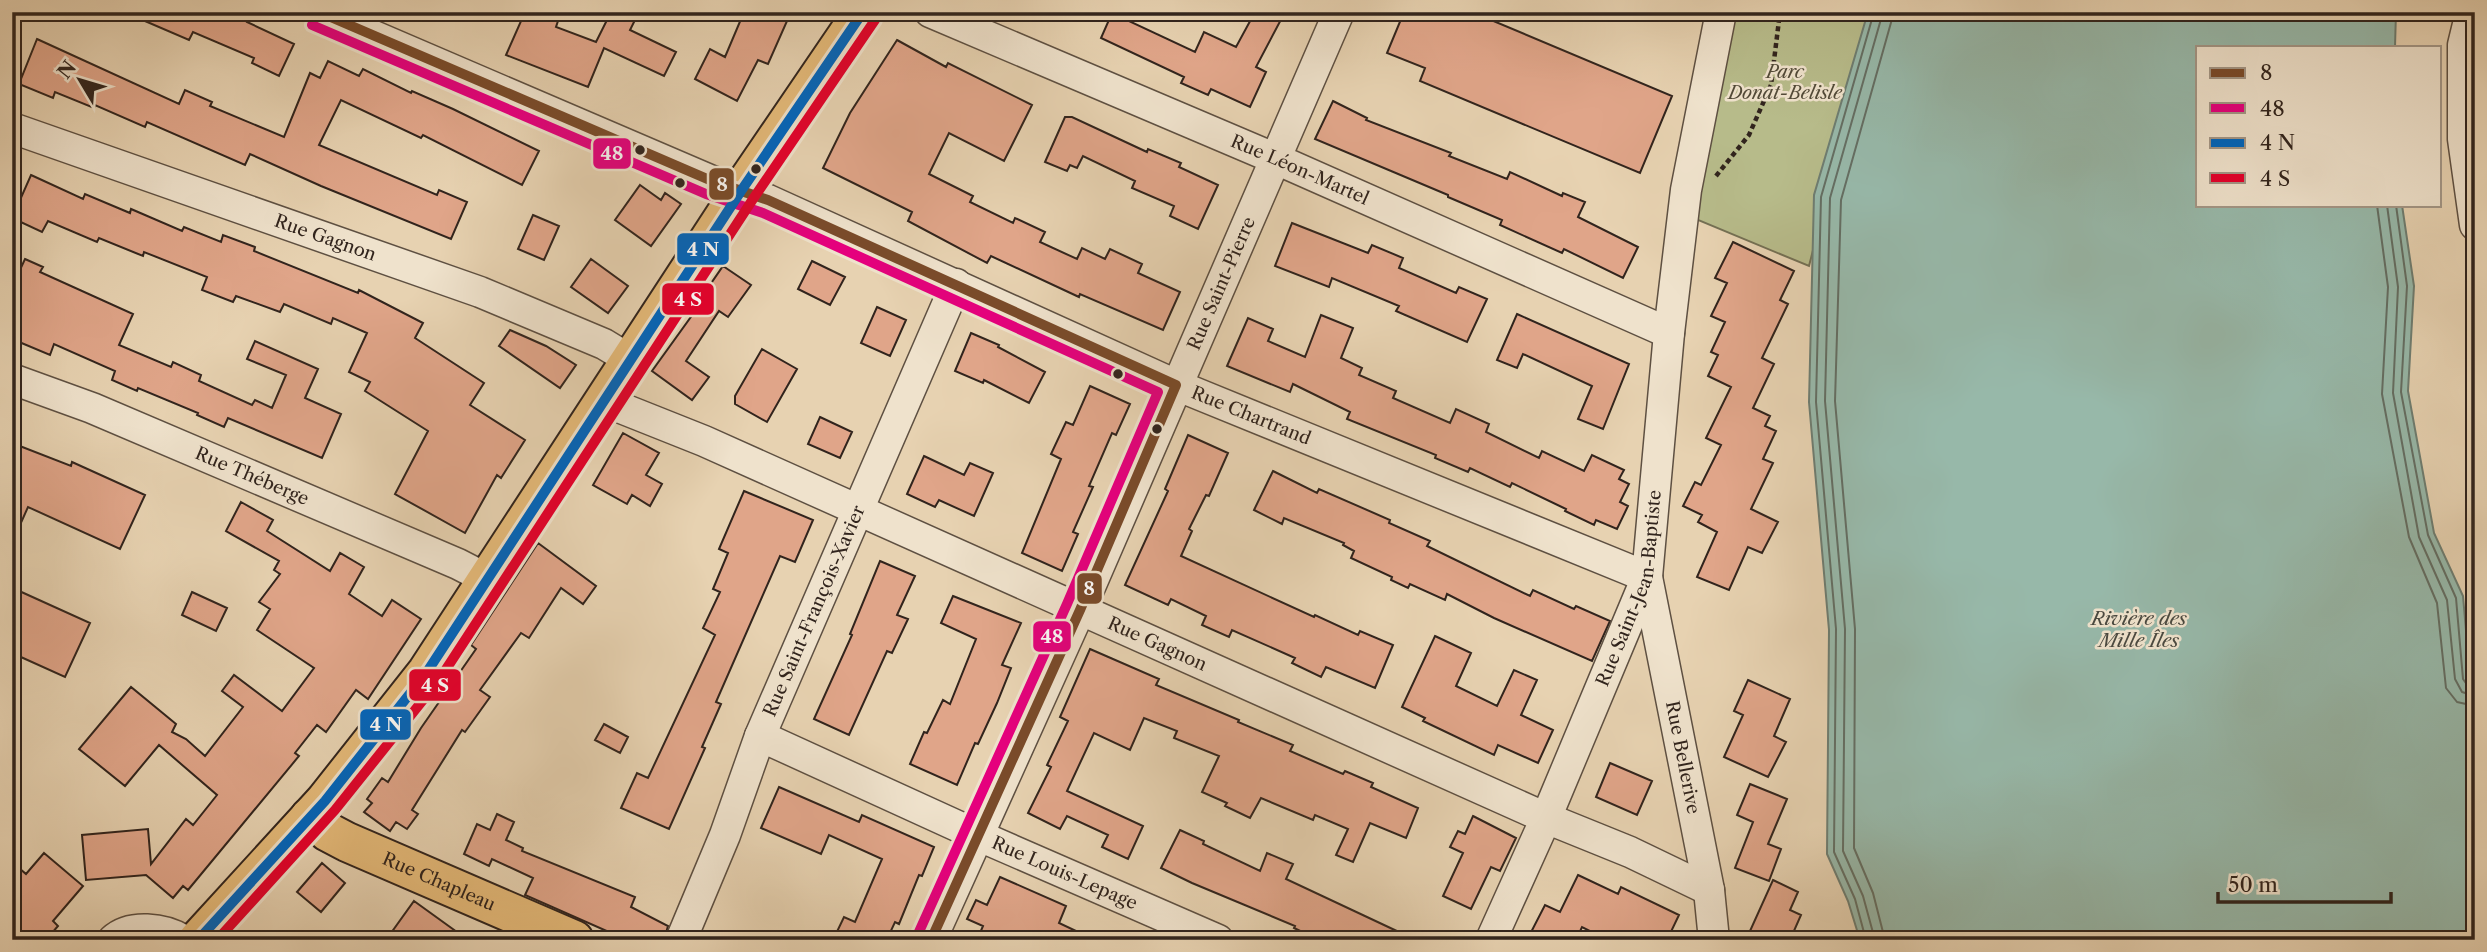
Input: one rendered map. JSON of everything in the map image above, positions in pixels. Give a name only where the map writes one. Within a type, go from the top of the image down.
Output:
[{"type":"main road","points":[[198,940],[310,817],[413,691],[606,402],[741,191],[863,12]]},
{"type":"main road","name":"Rue Chapleau","points":[[310,817],[328,832],[347,842],[573,940]]},
{"type":"street","name":"Rue Chartrand","points":[[318,12],[712,181],[768,200],[1176,385],[1647,577]]},
{"type":"street","name":"Rue Léon-Martel","points":[[930,12],[1276,159],[1670,333]]},
{"type":"street","name":"Rue Saint-Pierre","points":[[931,940],[1080,610],[1339,12]]},
{"type":"street","name":"Rue Saint-Jean-Baptiste","points":[[1491,940],[1647,577],[1686,190],[1721,12]]},
{"type":"street","points":[[2471,12],[2463,45],[2463,139],[2475,225]]},
{"type":"street","name":"Rue Gagnon","points":[[12,128],[480,292],[604,344],[632,361]]},
{"type":"street","name":"Rue Saint-François-Xavier","points":[[681,940],[725,835],[760,736],[956,284]]},
{"type":"street","name":"Rue Théberge","points":[[12,379],[92,408],[458,564],[489,580]]},
{"type":"street","name":"Rue Gagnon","points":[[606,402],[704,441],[1630,852],[1709,891]]},
{"type":"street","name":"Rue Bellerive","points":[[1647,577],[1709,891],[1714,940]]},
{"type":"street","name":"Rue Louis-Lepage","points":[[760,736],[977,835],[1219,940]]},
{"type":"street","points":[[113,940],[120,933],[149,929],[183,940]]},
{"type":"path","points":[[1683,216],[1749,135],[1771,85],[1780,12]]},
{"type":"green space","name":"Parc Donat-Belisle","points":[[1730,12],[1874,12],[1809,266],[1686,215]]},
{"type":"water","name":"Rivière des Mille Îles","points":[[1868,12],[2396,12],[2395,46],[2196,46],[2196,206],[2402,206],[2414,286],[2408,391],[2434,533],[2463,596],[2470,677],[2475,685],[2475,940],[1860,940],[1848,901],[1827,854],[1829,630],[1809,402],[1814,195]]},
{"type":"building","points":[[124,12],[252,12],[247,22],[294,44],[279,76],[252,63],[254,58],[193,32],[189,40]]},
{"type":"building","points":[[525,12],[561,12],[556,27],[596,42],[611,12],[639,12],[630,30],[676,52],[664,76],[604,48],[588,87],[506,55]]},
{"type":"building","points":[[744,12],[791,12],[768,64],[758,60],[737,101],[695,79],[710,49],[725,57]]},
{"type":"building","points":[[1255,12],[1285,12],[1256,67],[1266,72],[1250,107],[1211,89],[1208,95],[1181,83],[1184,77],[1101,38],[1112,13],[1195,52],[1204,32],[1236,47]]},
{"type":"building","points":[[1404,12],[1472,12],[1672,96],[1640,173],[1420,81],[1425,68],[1387,53]]},
{"type":"building","points":[[37,39],[179,104],[185,90],[212,102],[210,106],[284,137],[310,73],[320,78],[328,61],[359,76],[363,69],[539,151],[522,185],[423,135],[421,138],[341,100],[319,145],[437,195],[439,190],[467,202],[451,239],[250,154],[245,165],[147,122],[145,127],[95,105],[94,108],[55,92],[53,98],[19,84]]},
{"type":"building","points":[[897,40],[946,67],[948,63],[1032,105],[1004,161],[949,133],[929,174],[973,196],[970,202],[1013,223],[1015,218],[1045,232],[1040,242],[1077,259],[1082,248],[1105,259],[1110,249],[1142,264],[1138,273],[1180,292],[1163,330],[1080,294],[1079,297],[991,256],[987,263],[908,221],[912,212],[823,168],[850,113]]},
{"type":"building","points":[[1333,101],[1367,118],[1366,120],[1451,153],[1449,156],[1507,179],[1510,172],[1562,196],[1563,193],[1585,202],[1578,217],[1638,247],[1623,278],[1564,249],[1562,253],[1500,225],[1502,220],[1448,195],[1315,139]]},
{"type":"building","points":[[1065,117],[1072,117],[1147,152],[1148,149],[1181,163],[1179,167],[1218,185],[1198,229],[1170,216],[1174,206],[1132,188],[1135,181],[1083,156],[1077,168],[1070,165],[1067,171],[1045,162]]},
{"type":"building","points":[[31,175],[83,199],[85,194],[130,213],[131,209],[182,231],[184,227],[221,242],[223,235],[255,247],[254,251],[358,293],[359,290],[423,323],[415,338],[484,383],[470,405],[525,440],[501,478],[497,475],[465,533],[395,494],[428,431],[365,391],[370,382],[349,372],[367,333],[333,318],[331,324],[284,304],[280,312],[236,296],[233,302],[202,290],[207,277],[144,252],[143,256],[99,238],[97,242],[48,221],[42,232],[12,218]]},
{"type":"building","points":[[640,185],[661,200],[665,193],[681,204],[651,246],[615,220]]},
{"type":"building","points":[[533,215],[559,226],[544,260],[518,249]]},
{"type":"building","points":[[1292,223],[1368,253],[1372,245],[1403,258],[1399,268],[1456,293],[1459,287],[1487,299],[1467,342],[1396,311],[1399,306],[1332,278],[1329,287],[1275,266]]},
{"type":"building","points":[[1733,242],[1794,271],[1780,300],[1788,304],[1762,358],[1774,364],[1753,408],[1770,416],[1765,426],[1776,431],[1763,459],[1773,463],[1751,509],[1778,522],[1762,553],[1748,547],[1729,590],[1697,577],[1717,532],[1698,522],[1702,515],[1683,506],[1695,482],[1701,485],[1721,445],[1706,438],[1731,387],[1708,376],[1718,355],[1711,352],[1725,322],[1711,316],[1727,283],[1715,278]]},
{"type":"building","points":[[25,259],[43,267],[40,272],[133,314],[119,345],[171,367],[173,362],[201,375],[199,381],[252,405],[255,400],[272,408],[286,375],[247,359],[255,341],[318,369],[305,398],[341,414],[322,458],[228,418],[224,427],[138,388],[137,391],[112,380],[115,371],[54,344],[50,355],[12,339],[12,287]]},
{"type":"building","points":[[591,259],[628,286],[608,313],[571,287]]},
{"type":"building","points":[[812,261],[845,277],[830,305],[798,289]]},
{"type":"building","points":[[723,266],[751,285],[728,317],[719,311],[686,361],[709,377],[692,400],[652,371],[703,300],[701,298]]},
{"type":"building","points":[[877,307],[906,320],[890,356],[861,343]]},
{"type":"building","points":[[1517,314],[1629,364],[1603,429],[1578,419],[1592,386],[1523,354],[1517,368],[1497,360]]},
{"type":"building","points":[[1321,315],[1353,328],[1341,358],[1362,368],[1359,375],[1396,391],[1393,398],[1450,423],[1456,409],[1489,424],[1486,432],[1539,458],[1542,451],[1584,471],[1592,455],[1624,470],[1619,479],[1629,484],[1620,502],[1628,506],[1617,529],[1596,520],[1594,525],[1512,483],[1510,487],[1470,468],[1468,472],[1435,458],[1436,455],[1347,419],[1350,412],[1293,384],[1290,392],[1227,366],[1248,318],[1273,329],[1268,341],[1305,357]]},
{"type":"building","points":[[510,330],[546,346],[576,365],[560,388],[499,346]]},
{"type":"building","points":[[971,333],[999,345],[998,347],[1045,372],[1029,403],[984,380],[983,383],[955,371]]},
{"type":"building","points":[[762,349],[797,369],[767,422],[735,404],[735,396]]},
{"type":"building","points":[[1090,386],[1130,404],[1116,435],[1112,433],[1089,486],[1093,487],[1073,532],[1078,534],[1062,571],[1022,553],[1061,459],[1051,454],[1066,422],[1073,425]]},
{"type":"building","points":[[820,417],[852,432],[840,458],[808,444]]},
{"type":"building","points":[[623,433],[659,453],[646,475],[662,484],[650,506],[632,495],[627,504],[593,485]]},
{"type":"building","points":[[1188,435],[1228,453],[1209,496],[1206,495],[1189,529],[1192,531],[1181,556],[1314,617],[1315,615],[1358,635],[1360,631],[1393,645],[1375,688],[1326,667],[1321,677],[1292,663],[1295,658],[1232,630],[1229,637],[1202,625],[1206,616],[1171,599],[1168,605],[1125,585],[1168,491],[1165,489]]},
{"type":"building","points":[[12,443],[71,466],[72,462],[145,495],[120,549],[28,507],[12,543]]},
{"type":"building","points":[[924,456],[964,475],[970,463],[993,473],[974,516],[939,500],[935,507],[907,494]]},
{"type":"building","points":[[1273,471],[1317,493],[1319,489],[1390,520],[1389,523],[1430,541],[1427,546],[1530,596],[1533,590],[1574,609],[1576,606],[1610,621],[1592,661],[1447,594],[1445,600],[1410,584],[1408,588],[1391,580],[1392,577],[1351,558],[1354,551],[1343,545],[1344,543],[1284,518],[1282,524],[1254,510]]},
{"type":"building","points":[[744,491],[813,520],[795,562],[780,556],[716,702],[721,704],[702,747],[705,748],[669,829],[621,808],[637,773],[648,778],[715,635],[703,628],[720,592],[713,589],[728,553],[719,549]]},
{"type":"building","points":[[241,502],[273,520],[267,531],[330,571],[340,553],[364,567],[349,594],[382,616],[392,600],[421,619],[368,699],[356,690],[326,732],[317,725],[295,753],[299,756],[188,890],[183,886],[173,898],[146,875],[86,880],[82,835],[148,829],[151,864],[186,819],[193,825],[217,795],[159,745],[125,786],[79,749],[131,687],[176,724],[172,732],[186,739],[205,756],[243,707],[222,691],[234,675],[282,711],[314,668],[257,630],[270,609],[259,602],[280,574],[274,570],[279,561],[226,531]]},
{"type":"building","points":[[538,543],[596,586],[583,604],[561,588],[529,638],[521,633],[480,690],[490,697],[465,732],[462,730],[412,810],[418,814],[407,829],[396,822],[390,831],[364,812],[372,803],[367,799],[382,778],[388,782],[421,728],[476,649],[471,645]]},
{"type":"building","points":[[880,561],[915,576],[897,615],[908,619],[892,653],[887,651],[849,735],[814,719],[852,635],[850,634]]},
{"type":"building","points":[[17,590],[90,623],[65,677],[12,653],[12,600]]},
{"type":"building","points":[[192,592],[227,608],[216,631],[182,615]]},
{"type":"building","points":[[953,596],[1021,623],[1002,665],[1011,668],[957,785],[910,764],[924,732],[927,733],[943,700],[950,704],[976,639],[941,623]]},
{"type":"building","points":[[1435,636],[1471,653],[1456,686],[1497,706],[1514,670],[1537,680],[1521,715],[1553,730],[1538,763],[1498,745],[1494,755],[1423,721],[1425,718],[1402,707]]},
{"type":"building","points":[[1090,649],[1159,679],[1156,685],[1293,745],[1290,751],[1343,774],[1345,771],[1373,783],[1371,787],[1418,808],[1406,838],[1370,823],[1353,862],[1336,855],[1348,829],[1315,815],[1313,820],[1261,798],[1250,818],[1225,806],[1227,803],[1202,792],[1219,756],[1174,738],[1177,731],[1144,718],[1130,750],[1094,733],[1067,791],[1143,826],[1128,859],[1102,847],[1108,835],[1067,816],[1060,829],[1028,813],[1051,767],[1047,765],[1068,721],[1060,717]]},
{"type":"building","points":[[1748,680],[1790,699],[1774,736],[1786,742],[1768,777],[1724,757],[1743,715],[1734,711]]},
{"type":"building","points":[[604,724],[628,737],[620,753],[595,740]]},
{"type":"building","points":[[1610,763],[1652,781],[1637,815],[1596,797]]},
{"type":"building","points":[[1750,784],[1787,799],[1768,844],[1781,849],[1769,881],[1735,868],[1753,822],[1737,815]]},
{"type":"building","points":[[779,787],[859,822],[862,815],[934,847],[899,924],[895,922],[888,937],[893,940],[833,940],[844,917],[855,922],[882,859],[829,835],[821,854],[761,828]]},
{"type":"building","points":[[497,814],[514,822],[506,840],[523,848],[522,851],[635,897],[631,907],[668,926],[664,940],[627,940],[525,895],[533,878],[492,859],[489,866],[464,854],[477,824],[490,830]]},
{"type":"building","points":[[1473,816],[1516,838],[1500,871],[1491,867],[1471,909],[1443,896],[1463,853],[1450,847],[1458,831],[1465,834]]},
{"type":"building","points":[[1180,830],[1260,871],[1267,853],[1293,864],[1286,879],[1416,940],[1319,940],[1294,928],[1295,926],[1192,883],[1161,868]]},
{"type":"building","points":[[44,853],[83,886],[53,921],[58,926],[46,940],[29,940],[12,925],[12,862],[26,874]]},
{"type":"building","points":[[322,863],[345,883],[321,912],[297,892]]},
{"type":"building","points":[[1578,875],[1618,894],[1621,887],[1679,915],[1667,940],[1608,940],[1582,927],[1576,940],[1527,940],[1545,905],[1560,912]]},
{"type":"building","points":[[1000,877],[1066,906],[1059,923],[1095,940],[977,940],[983,926],[967,919],[976,900],[987,905]]},
{"type":"building","points":[[1773,880],[1798,892],[1790,910],[1801,915],[1790,940],[1770,940],[1750,931]]},
{"type":"building","points":[[414,901],[468,940],[386,940]]},
{"type":"transit line","name":"8","points":[[319,12],[712,181],[768,200],[1176,385],[1080,610],[931,940]]},
{"type":"transit line","points":[[198,940],[325,801],[427,672],[741,191],[863,12]]},
{"type":"transit line","points":[[217,940],[335,810],[439,680],[753,199],[875,20]]},
{"type":"transit line","name":"48","points":[[312,25],[706,194],[763,213],[1158,392],[1067,604],[918,934]]}]
